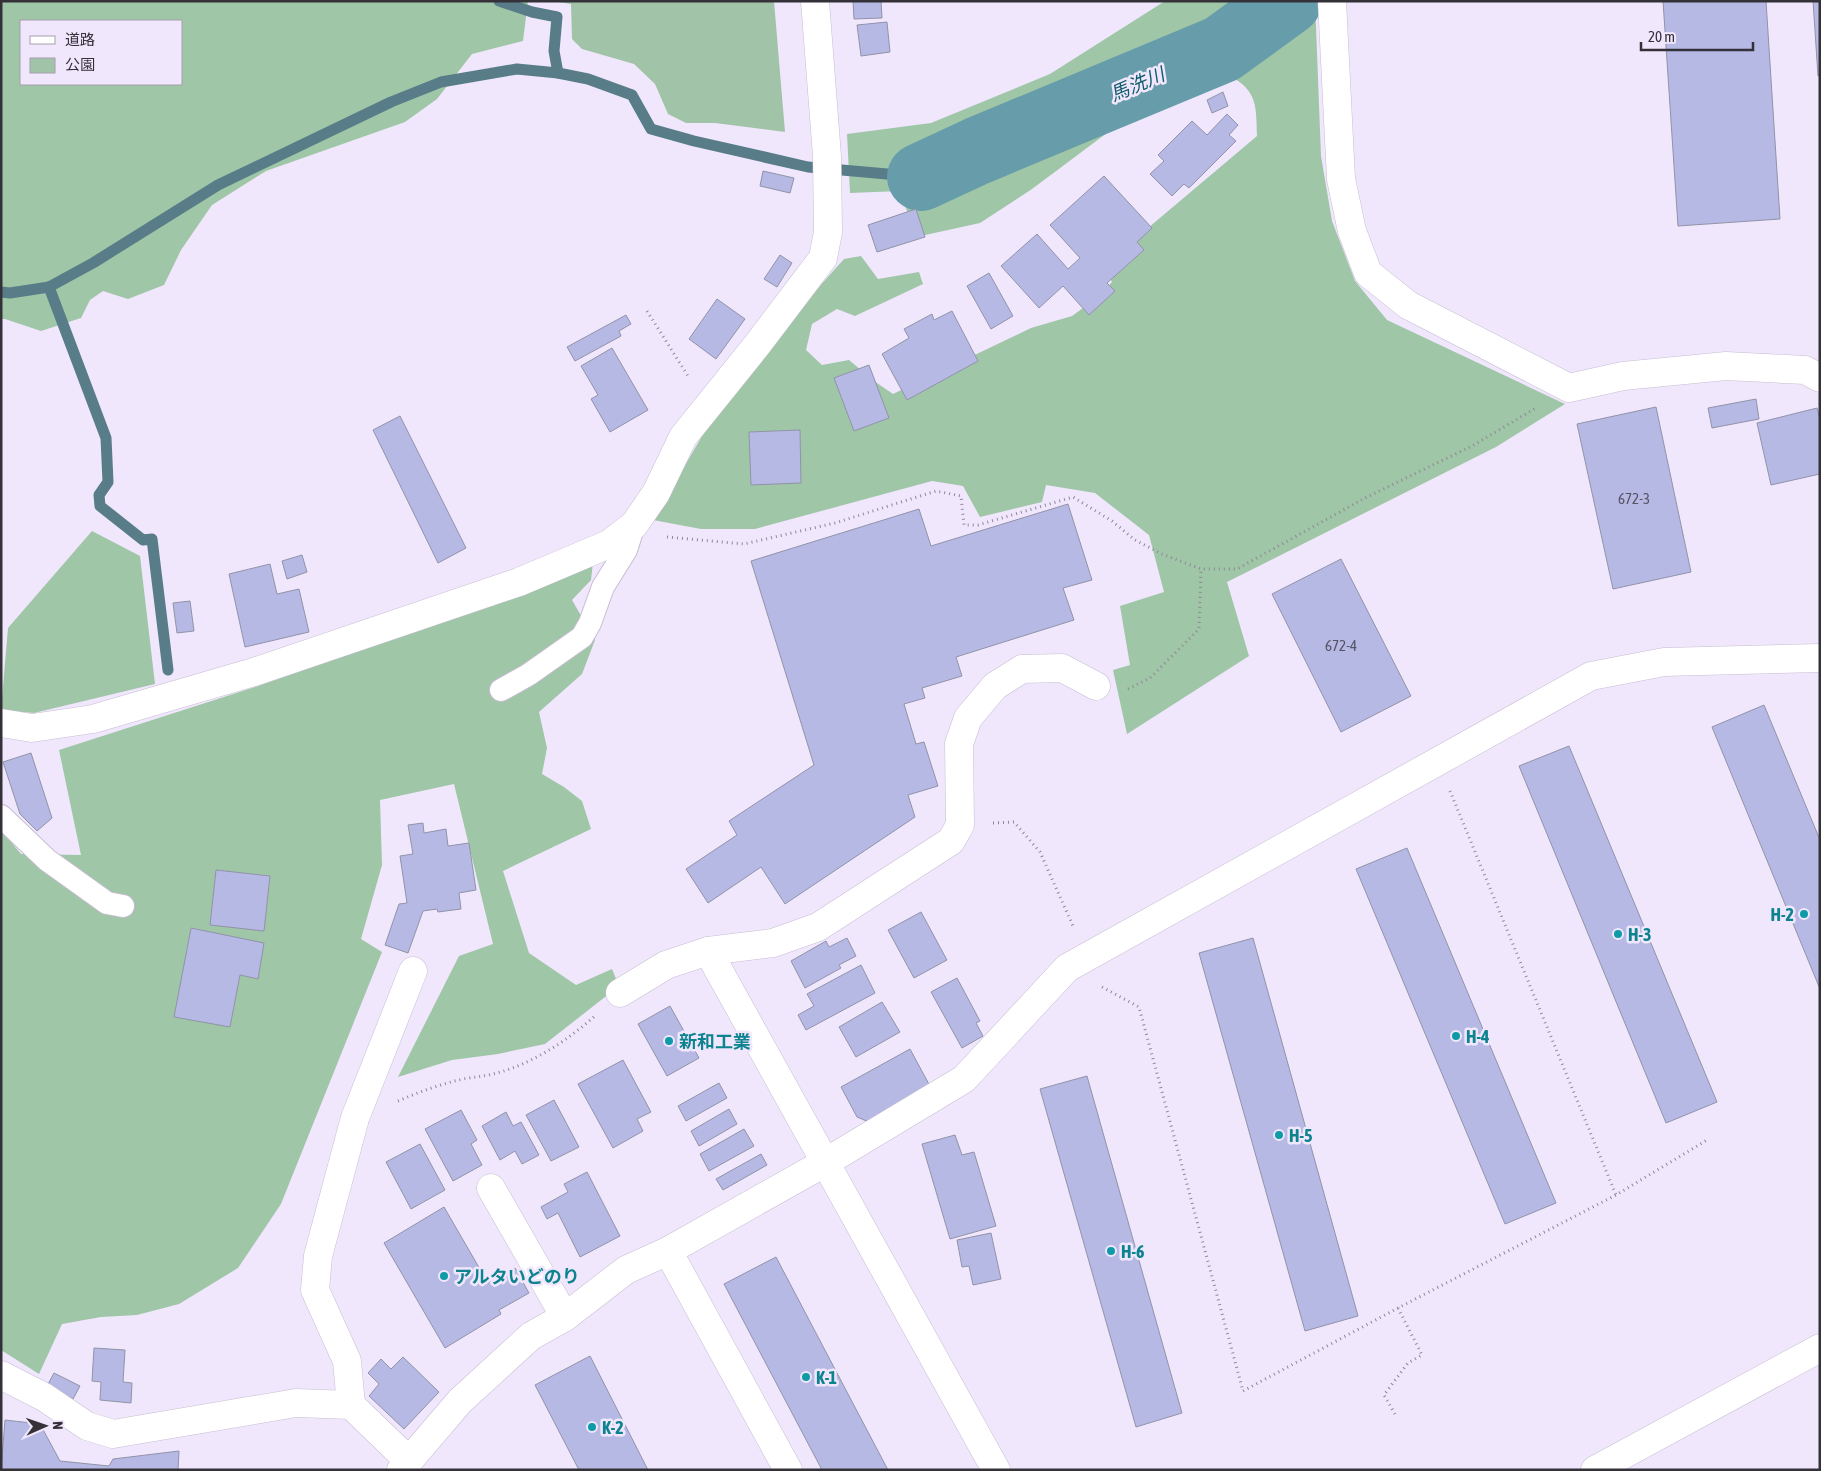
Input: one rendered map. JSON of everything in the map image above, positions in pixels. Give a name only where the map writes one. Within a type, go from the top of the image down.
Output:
[{"type":"street","points":[[1,723],[32,728],[93,719],[254,672],[519,582],[609,544],[634,525],[656,493],[683,437],[824,258],[828,232],[827,156],[815,1]]},
{"type":"street","points":[[1332,10],[1341,179],[1352,231],[1368,273],[1408,305],[1569,388],[1623,376],[1726,366],[1805,370],[1820,378]]},
{"type":"street","points":[[413,971],[355,1118],[318,1256],[315,1290],[348,1361],[352,1405],[405,1465],[467,1394],[531,1336],[565,1317],[626,1270],[668,1251],[826,1162],[964,1079],[1077,962],[1591,676],[1664,662],[1820,658]]},
{"type":"street","points":[[620,993],[666,965],[708,951],[773,943],[818,927],[951,841],[960,825],[959,744],[968,718],[995,686],[1022,669],[1062,668],[1096,686]]},
{"type":"street","points":[[708,951],[996,1470]]},
{"type":"street","points":[[491,1188],[565,1317]]},
{"type":"street","points":[[668,1251],[788,1470]]},
{"type":"street","points":[[1595,1470],[1820,1348]]},
{"type":"street","points":[[1,1375],[44,1397],[87,1426],[113,1434],[296,1403],[352,1405]]},
{"type":"lane","points":[[501,690],[528,675],[582,637],[590,623],[603,588],[626,550],[634,525]]},
{"type":"lane","points":[[1,816],[47,860],[108,903],[123,906]]},
{"type":"path","points":[[647,311],[707,406]]},
{"type":"path","points":[[634,525],[650,535],[744,544],[835,523],[936,491],[961,496],[964,525],[978,525],[1073,497],[1112,521],[1135,540],[1162,554],[1201,569],[1237,569],[1365,498],[1472,446],[1569,388]]},
{"type":"path","points":[[1096,686],[1124,690],[1150,678],[1198,629],[1201,569]]},
{"type":"path","points":[[1438,762],[1616,1195]]},
{"type":"path","points":[[960,825],[1014,822],[1040,852],[1077,962],[1139,1007],[1243,1391],[1616,1195],[1707,1140]]},
{"type":"path","points":[[355,1118],[426,1089],[464,1079],[498,1073],[540,1056],[582,1027],[620,993]]},
{"type":"path","points":[[1394,1414],[1384,1395],[1408,1363],[1422,1355],[1398,1308]]},
{"type":"green space","points":[[1,1],[528,1],[523,41],[472,54],[437,99],[405,122],[266,171],[212,205],[181,250],[164,285],[128,299],[103,291],[90,300],[81,318],[41,331],[1,319]]},
{"type":"green space","points":[[552,1],[774,1],[785,132],[715,123],[686,123],[668,114],[655,84],[634,64],[582,49],[572,39],[571,4]]},
{"type":"green space","points":[[1165,1],[1315,1],[1321,156],[1332,221],[1355,281],[1387,320],[1565,404],[1496,447],[1227,582],[1249,656],[1127,734],[1113,670],[1130,665],[1120,606],[1164,592],[1149,535],[1095,493],[1046,485],[1042,502],[980,517],[963,486],[932,481],[755,529],[701,529],[653,520],[715,414],[809,298],[844,259],[861,256],[878,279],[919,272],[923,284],[855,316],[837,309],[812,324],[806,350],[822,365],[849,360],[893,394],[1031,328],[1072,316],[1098,297],[1112,282],[1103,266],[1257,136],[1254,101],[1251,94],[1230,76],[1111,130],[1032,189],[980,223],[916,237],[900,191],[850,193],[847,134],[931,123],[1050,74]]},
{"type":"green space","points":[[92,531],[140,556],[155,684],[34,713],[1,710],[8,628]]},
{"type":"green space","points":[[593,562],[591,580],[572,600],[595,640],[582,674],[539,712],[547,748],[542,774],[564,787],[582,801],[591,829],[503,871],[529,953],[576,985],[612,969],[619,986],[545,1044],[498,1054],[452,1060],[398,1077],[459,956],[493,944],[454,784],[380,800],[382,865],[361,939],[382,952],[281,1204],[238,1268],[179,1304],[137,1315],[101,1317],[62,1324],[39,1374],[1,1350],[1,830],[21,854],[81,855],[59,750],[255,687],[524,593]]},
{"type":"building","points":[[853,1],[881,1],[882,18],[854,19]]},
{"type":"building","points":[[1663,1],[1766,1],[1780,219],[1678,226]]},
{"type":"building","points":[[1813,1],[1820,1],[1820,76],[1818,76]]},
{"type":"building","points":[[887,22],[890,52],[861,56],[857,25]]},
{"type":"building","points":[[1223,92],[1228,106],[1212,113],[1207,100]]},
{"type":"building","points":[[1227,114],[1238,125],[1229,135],[1236,141],[1189,188],[1184,184],[1172,196],[1150,174],[1164,161],[1158,155],[1192,121],[1207,135]]},
{"type":"building","points":[[763,171],[794,178],[790,193],[760,186]]},
{"type":"building","points":[[1104,176],[1152,228],[1137,242],[1144,250],[1107,283],[1115,291],[1089,315],[1063,286],[1039,308],[1001,266],[1037,234],[1068,269],[1080,258],[1050,225]]},
{"type":"building","points":[[916,209],[925,237],[877,252],[868,225]]},
{"type":"building","points":[[780,255],[792,263],[777,287],[764,279]]},
{"type":"building","points":[[989,273],[1013,316],[991,329],[967,286]]},
{"type":"building","points":[[717,299],[745,319],[716,359],[689,339]]},
{"type":"building","points":[[952,311],[978,361],[907,400],[882,354],[909,338],[904,329],[932,314],[934,320]]},
{"type":"building","points":[[626,315],[631,324],[619,331],[621,336],[575,361],[567,347]]},
{"type":"building","points":[[612,348],[648,410],[610,432],[591,399],[598,395],[581,366]]},
{"type":"building","points":[[869,365],[889,418],[854,431],[834,378]]},
{"type":"building","points":[[1756,399],[1759,419],[1712,428],[1708,408]]},
{"type":"building","points":[[1656,407],[1691,572],[1613,589],[1577,424]]},
{"type":"building","points":[[1817,408],[1820,419],[1820,474],[1771,485],[1757,423]]},
{"type":"building","points":[[400,416],[466,548],[438,563],[373,430]]},
{"type":"building","points":[[800,430],[801,483],[751,485],[749,432]]},
{"type":"building","points":[[1068,504],[1092,580],[1063,588],[1074,620],[956,657],[962,676],[922,688],[925,698],[904,704],[916,744],[924,742],[938,786],[908,795],[915,817],[785,904],[761,867],[708,903],[686,869],[737,835],[729,821],[814,765],[751,561],[919,509],[931,546]]},
{"type":"building","points":[[302,555],[307,572],[287,579],[282,561]]},
{"type":"building","points":[[1341,559],[1411,696],[1341,732],[1272,594]]},
{"type":"building","points":[[270,564],[277,594],[299,589],[309,632],[245,647],[229,574]]},
{"type":"building","points":[[190,601],[194,631],[177,633],[173,603]]},
{"type":"building","name":"H-2","points":[[1764,705],[1820,840],[1820,989],[1712,727]]},
{"type":"building","name":"H-3","points":[[1569,746],[1717,1102],[1666,1123],[1519,766]]},
{"type":"building","points":[[31,753],[52,818],[37,831],[20,814],[3,762]]},
{"type":"building","points":[[423,823],[424,833],[446,829],[448,846],[469,843],[476,890],[459,893],[461,909],[438,912],[437,909],[423,911],[408,953],[385,945],[399,904],[407,903],[400,856],[413,854],[408,825]]},
{"type":"building","name":"H-4","points":[[1407,848],[1556,1203],[1505,1224],[1356,869]]},
{"type":"building","points":[[216,870],[270,876],[264,931],[210,925]]},
{"type":"building","points":[[921,912],[947,960],[914,978],[888,930]]},
{"type":"building","points":[[191,928],[264,943],[258,979],[240,975],[230,1027],[174,1017]]},
{"type":"building","points":[[847,938],[856,956],[839,965],[841,968],[805,988],[791,961],[826,941],[829,947]]},
{"type":"building","name":"H-5","points":[[1253,938],[1358,1316],[1305,1331],[1199,953]]},
{"type":"building","points":[[861,965],[875,993],[806,1030],[798,1015],[814,1006],[807,994]]},
{"type":"building","points":[[957,978],[980,1021],[976,1023],[983,1036],[962,1048],[931,992]]},
{"type":"building","points":[[882,1002],[900,1032],[856,1057],[839,1027]]},
{"type":"building","name":"新和工業","points":[[670,1006],[699,1058],[667,1076],[638,1024]]},
{"type":"building","points":[[910,1049],[931,1088],[869,1122],[857,1117],[841,1087]]},
{"type":"building","points":[[623,1060],[651,1112],[637,1119],[643,1131],[613,1148],[578,1084]]},
{"type":"building","name":"H-6","points":[[1087,1076],[1182,1413],[1136,1427],[1040,1089]]},
{"type":"building","points":[[719,1083],[727,1098],[686,1121],[678,1106]]},
{"type":"building","points":[[554,1100],[579,1147],[551,1161],[526,1115]]},
{"type":"building","points":[[729,1109],[737,1124],[699,1146],[691,1131]]},
{"type":"building","points":[[461,1110],[477,1140],[471,1144],[482,1165],[453,1181],[425,1129]]},
{"type":"building","points":[[506,1112],[513,1126],[521,1122],[539,1155],[522,1164],[515,1151],[500,1160],[482,1126]]},
{"type":"building","points":[[744,1129],[754,1146],[709,1171],[700,1154]]},
{"type":"building","points":[[955,1135],[962,1155],[974,1152],[996,1226],[950,1239],[922,1144]]},
{"type":"building","points":[[420,1144],[445,1190],[411,1209],[386,1162]]},
{"type":"building","points":[[761,1154],[767,1165],[723,1190],[716,1179]]},
{"type":"building","points":[[587,1172],[620,1236],[580,1257],[558,1213],[547,1219],[541,1207],[568,1192],[564,1184]]},
{"type":"building","name":"アルタいどのり","points":[[444,1207],[488,1283],[515,1268],[529,1293],[499,1310],[501,1314],[445,1348],[384,1243]]},
{"type":"building","points":[[991,1233],[1001,1279],[973,1285],[969,1266],[962,1267],[957,1240]]},
{"type":"building","name":"K-1","points":[[776,1257],[888,1470],[822,1470],[724,1284]]},
{"type":"building","points":[[94,1348],[125,1350],[123,1382],[132,1383],[131,1403],[100,1400],[101,1382],[92,1381]]},
{"type":"building","name":"K-2","points":[[590,1356],[648,1470],[579,1470],[535,1385]]},
{"type":"building","points":[[403,1357],[439,1392],[404,1429],[369,1396],[379,1384],[368,1373],[381,1359],[391,1369]]},
{"type":"building","points":[[54,1373],[80,1386],[73,1399],[47,1386]]},
{"type":"building","points":[[5,1420],[40,1424],[60,1461],[109,1466],[113,1459],[179,1451],[178,1470],[1,1470]]},
{"type":"waterway","points":[[499,1],[532,12],[557,17],[554,51],[558,73]]},
{"type":"waterway","name":"馬洗川","points":[[1281,1],[1284,4]]},
{"type":"waterway","name":"馬洗川","points":[[921,177],[977,151],[1222,49],[1288,1]]},
{"type":"waterway","points":[[1,292],[10,293],[49,287],[93,263],[218,185],[391,102],[441,82],[517,69],[558,73],[588,79],[632,95],[651,129],[694,141],[808,167],[921,177]]},
{"type":"waterway","points":[[49,287],[106,438],[108,482],[99,495],[100,506],[143,540],[152,539],[168,670]]},
{"type":"place","name":"H-2","points":[[1804,914]]},
{"type":"place","name":"H-3","points":[[1618,934]]},
{"type":"place","name":"H-4","points":[[1456,1036]]},
{"type":"place","name":"新和工業","points":[[669,1041]]},
{"type":"place","name":"H-5","points":[[1279,1135]]},
{"type":"place","name":"H-6","points":[[1111,1251]]},
{"type":"place","name":"アルタいどのり","points":[[444,1276]]},
{"type":"place","name":"K-1","points":[[806,1377]]},
{"type":"place","name":"K-2","points":[[592,1427]]}]
